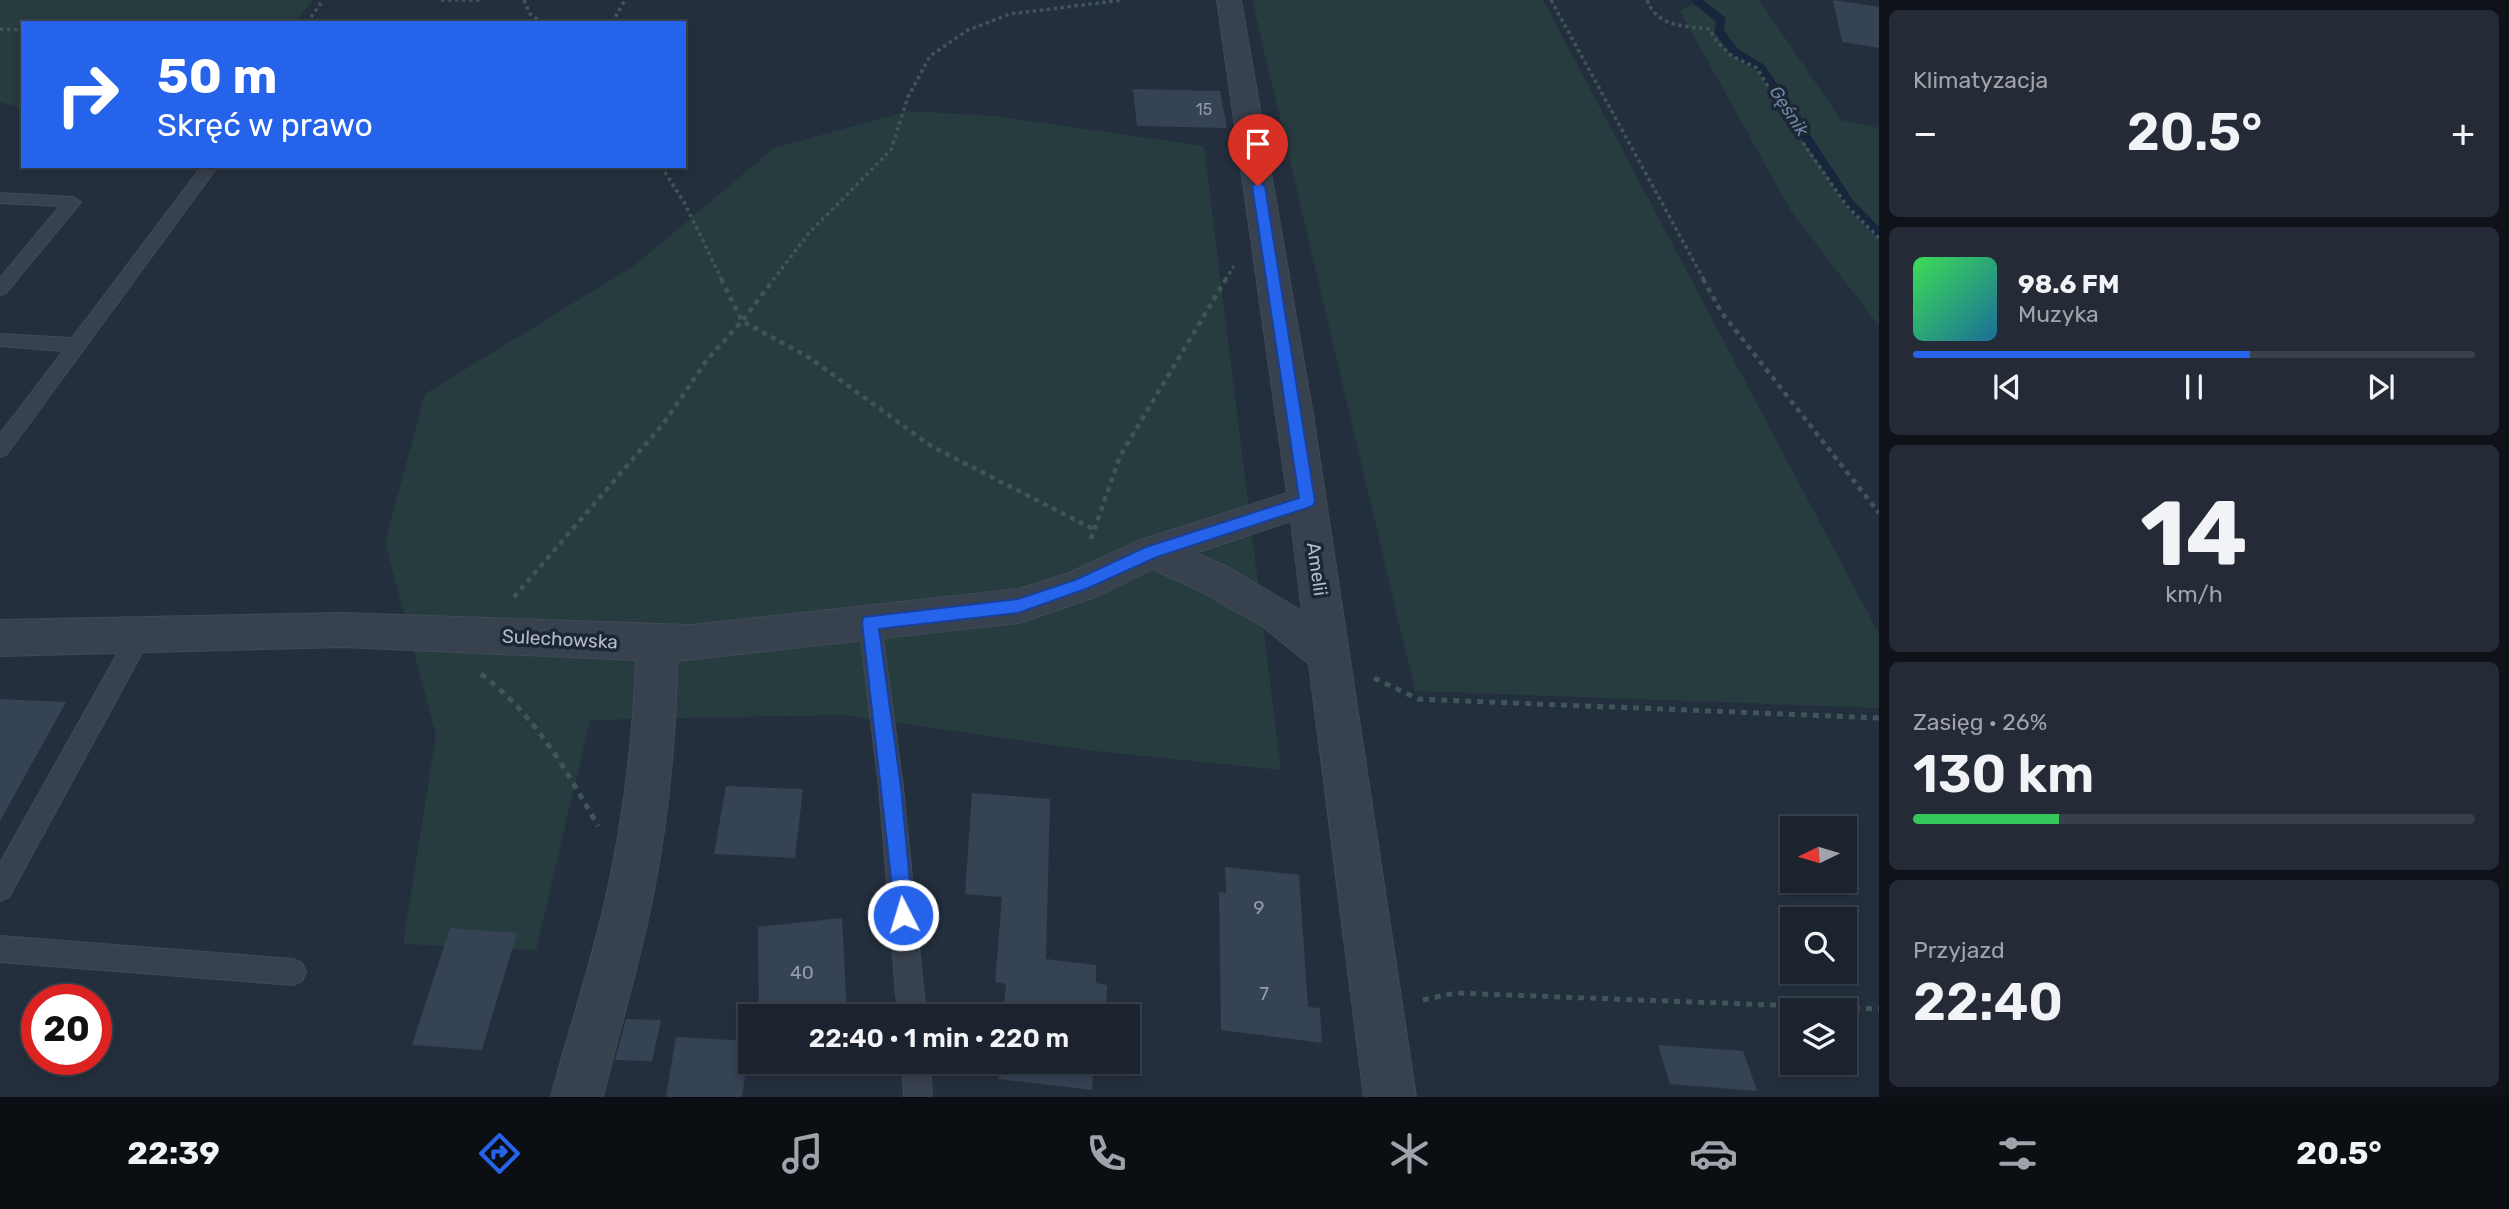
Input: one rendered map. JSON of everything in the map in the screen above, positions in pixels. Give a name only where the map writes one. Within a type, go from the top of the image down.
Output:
[{"type":"street","name":"Amelii","points":[[1229,0],[1307,501],[1390,1097]]},
{"type":"street","name":"Sulechowska","points":[[0,638],[342,630],[479,653],[691,643],[1018,606],[1081,584],[1152,552],[1307,501]]},
{"type":"street","points":[[1152,552],[1212,578],[1276,614],[1329,656]]},
{"type":"street","points":[[576,1097],[614,961],[645,807],[656,713],[657,643]]},
{"type":"lane","points":[[0,449],[209,168]]},
{"type":"lane","points":[[0,198],[73,202],[0,289]]},
{"type":"lane","points":[[0,340],[77,345]]},
{"type":"lane","points":[[870,622],[891,787],[911,1004]]},
{"type":"lane","points":[[0,888],[141,633]]},
{"type":"lane","points":[[0,949],[293,972]]},
{"type":"lane","points":[[917,1074],[918,1097]]},
{"type":"path","points":[[308,21],[323,0]]},
{"type":"path","points":[[441,0],[480,0]]},
{"type":"path","points":[[524,0],[530,14],[540,21]]},
{"type":"path","points":[[613,21],[625,0]]},
{"type":"path","points":[[630,889],[622,867],[542,730],[508,692],[479,653],[663,424],[707,360],[809,233],[891,150],[908,97],[930,56],[968,30],[1010,14],[1123,0]]},
{"type":"path","points":[[1551,0],[1722,313],[1879,513]]},
{"type":"path","points":[[1647,0],[1649,10],[1657,18],[1674,25],[1709,29],[1718,43],[1732,56],[1757,68],[1796,133],[1847,206],[1879,238]]},
{"type":"path","points":[[0,29],[21,30]]},
{"type":"path","points":[[662,168],[685,204],[741,321],[810,358],[931,446],[1093,529]]},
{"type":"path","points":[[1081,584],[1093,529],[1120,456],[1223,287],[1263,212]]},
{"type":"path","points":[[1329,656],[1418,699],[1879,718]]},
{"type":"path","points":[[1378,1011],[1455,993],[1879,1009]]},
{"type":"green space","points":[[0,0],[313,0],[296,21],[21,21],[21,108],[0,102]]},
{"type":"green space","points":[[1252,0],[1543,0],[1879,634],[1879,708],[1415,691]]},
{"type":"green space","points":[[1700,0],[1759,0],[1841,120],[1879,128],[1879,326],[1791,211],[1680,11]]},
{"type":"green space","points":[[909,111],[995,116],[1204,146],[1281,770],[1095,751],[841,715],[590,720],[536,950],[403,944],[436,735],[385,542],[425,394],[635,265],[774,148]]},
{"type":"building","points":[[1833,0],[1879,7],[1879,48],[1842,42]]},
{"type":"building","points":[[1133,89],[1220,91],[1227,128],[1137,126]]},
{"type":"building","points":[[0,699],[66,702],[0,821]]},
{"type":"building","points":[[726,786],[803,789],[795,858],[714,854]]},
{"type":"building","points":[[972,793],[1050,799],[1046,959],[1096,965],[1096,983],[1107,985],[1106,1004],[1004,1004],[1006,984],[995,982],[1002,897],[965,894]]},
{"type":"building","points":[[1225,867],[1299,875],[1308,1007],[1320,1008],[1322,1043],[1221,1030],[1219,892],[1226,893]]},
{"type":"building","points":[[842,918],[846,1004],[759,1004],[758,927]]},
{"type":"building","points":[[450,928],[517,933],[482,1050],[412,1045]]},
{"type":"building","points":[[626,1019],[661,1020],[652,1061],[615,1060]]},
{"type":"building","points":[[676,1037],[738,1040],[738,1074],[745,1074],[742,1097],[666,1097]]},
{"type":"building","points":[[1658,1045],[1743,1051],[1757,1091],[1670,1084]]},
{"type":"building","points":[[999,1074],[1093,1074],[1092,1090],[998,1079]]},
{"type":"waterway","name":"Gęśnik","points":[[1696,0],[1721,20],[1719,31],[1734,52],[1761,68],[1850,204],[1879,233]]},
{"type":"route","points":[[903,915],[891,787],[870,622],[1018,606],[1081,584],[1152,552],[1307,501],[1258,186]]}]
